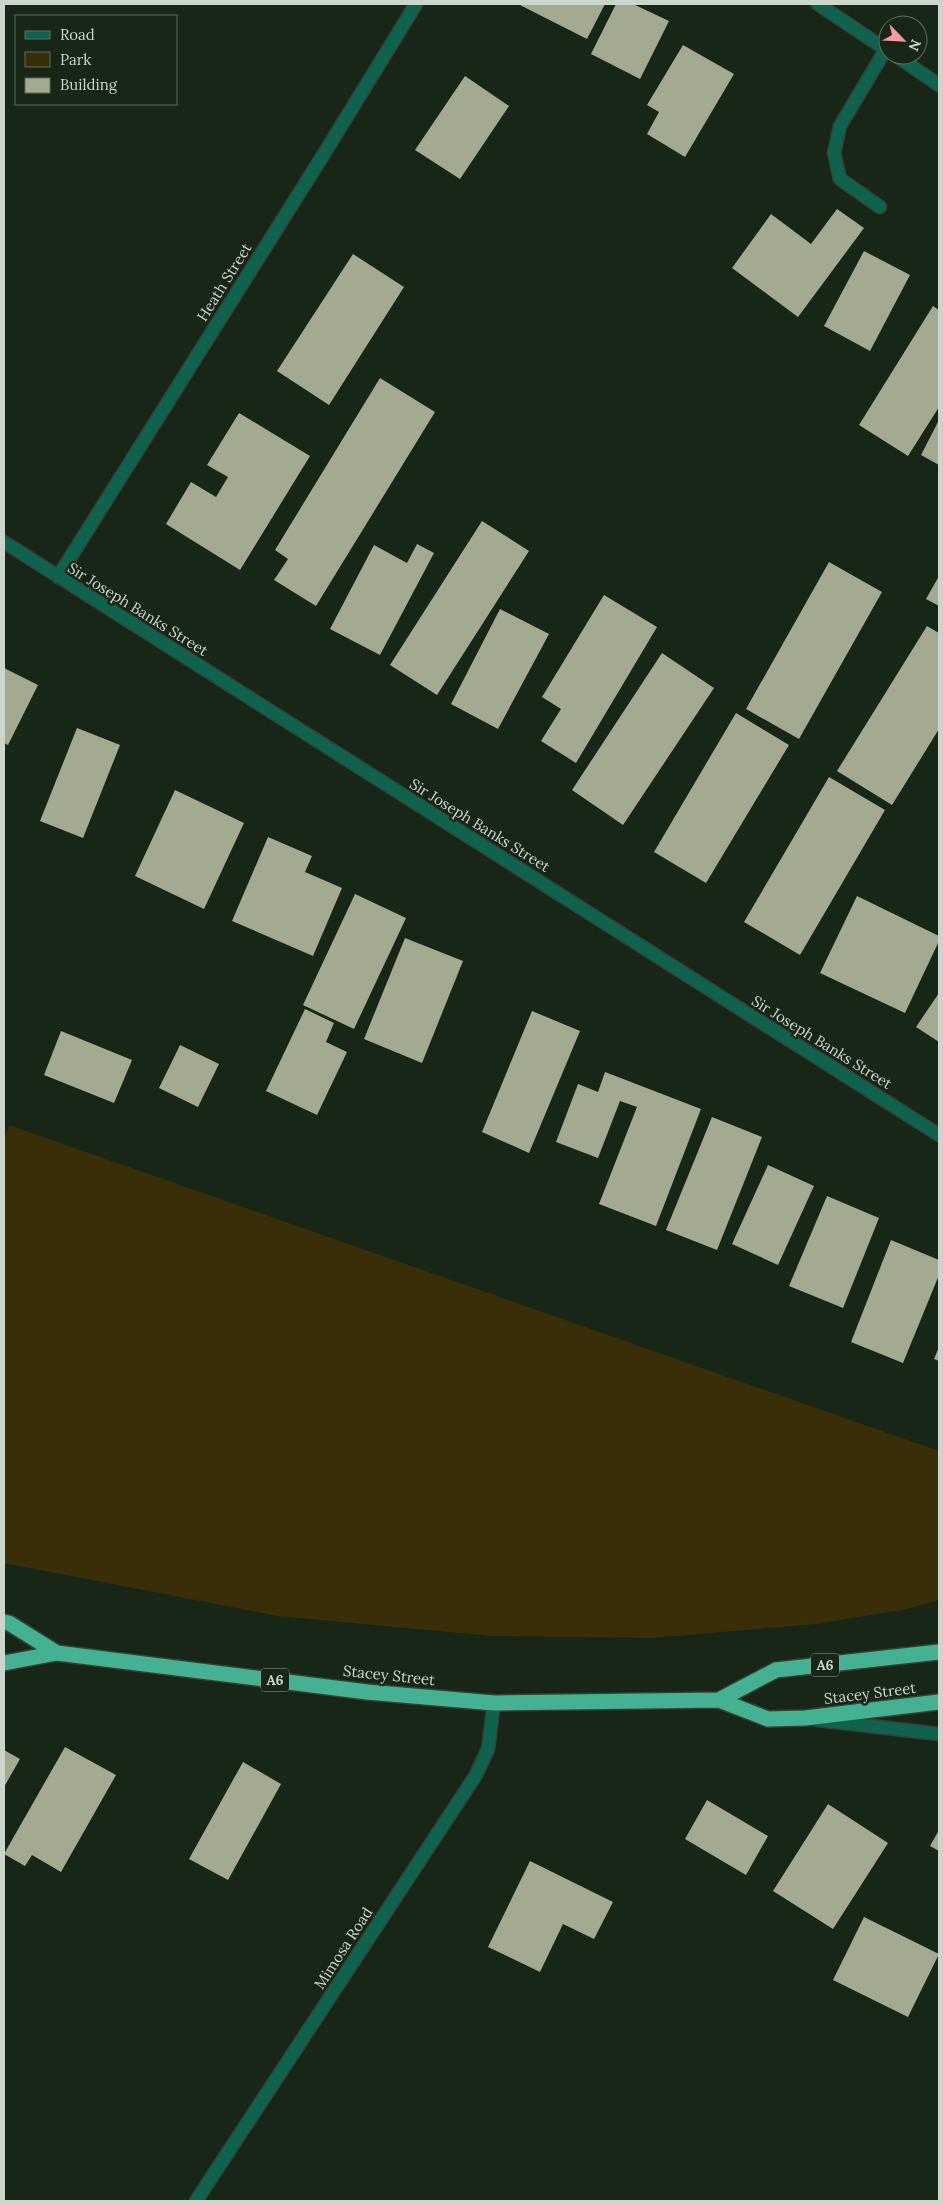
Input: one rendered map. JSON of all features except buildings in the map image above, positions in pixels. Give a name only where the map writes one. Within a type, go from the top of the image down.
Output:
[{"type":"highway","name":"Stacey Street","points":[[4,1622],[9,1623],[57,1653]]},
{"type":"highway","name":"Stacey Street","points":[[719,1700],[776,1670],[939,1652]]},
{"type":"highway","name":"Stacey Street","points":[[4,1663],[57,1653],[367,1692],[494,1703],[719,1700],[768,1719],[805,1718],[939,1702]]},
{"type":"street","name":"Heath Street","points":[[58,577],[416,4]]},
{"type":"street","points":[[818,4],[878,45]]},
{"type":"street","points":[[880,65],[840,126],[834,153],[840,179],[880,208]]},
{"type":"street","points":[[909,65],[939,85]]},
{"type":"street","name":"Sir Joseph Banks Street","points":[[4,542],[939,1135]]},
{"type":"street","name":"Mimosa Road","points":[[196,2201],[476,1775],[488,1749],[494,1703]]},
{"type":"street","name":"Stacey Street","points":[[805,1718],[939,1734]]},
{"type":"green space","points":[[9,1125],[939,1451],[939,1600],[907,1609],[816,1624],[652,1638],[492,1636],[278,1616],[4,1563],[4,1138]]}]
